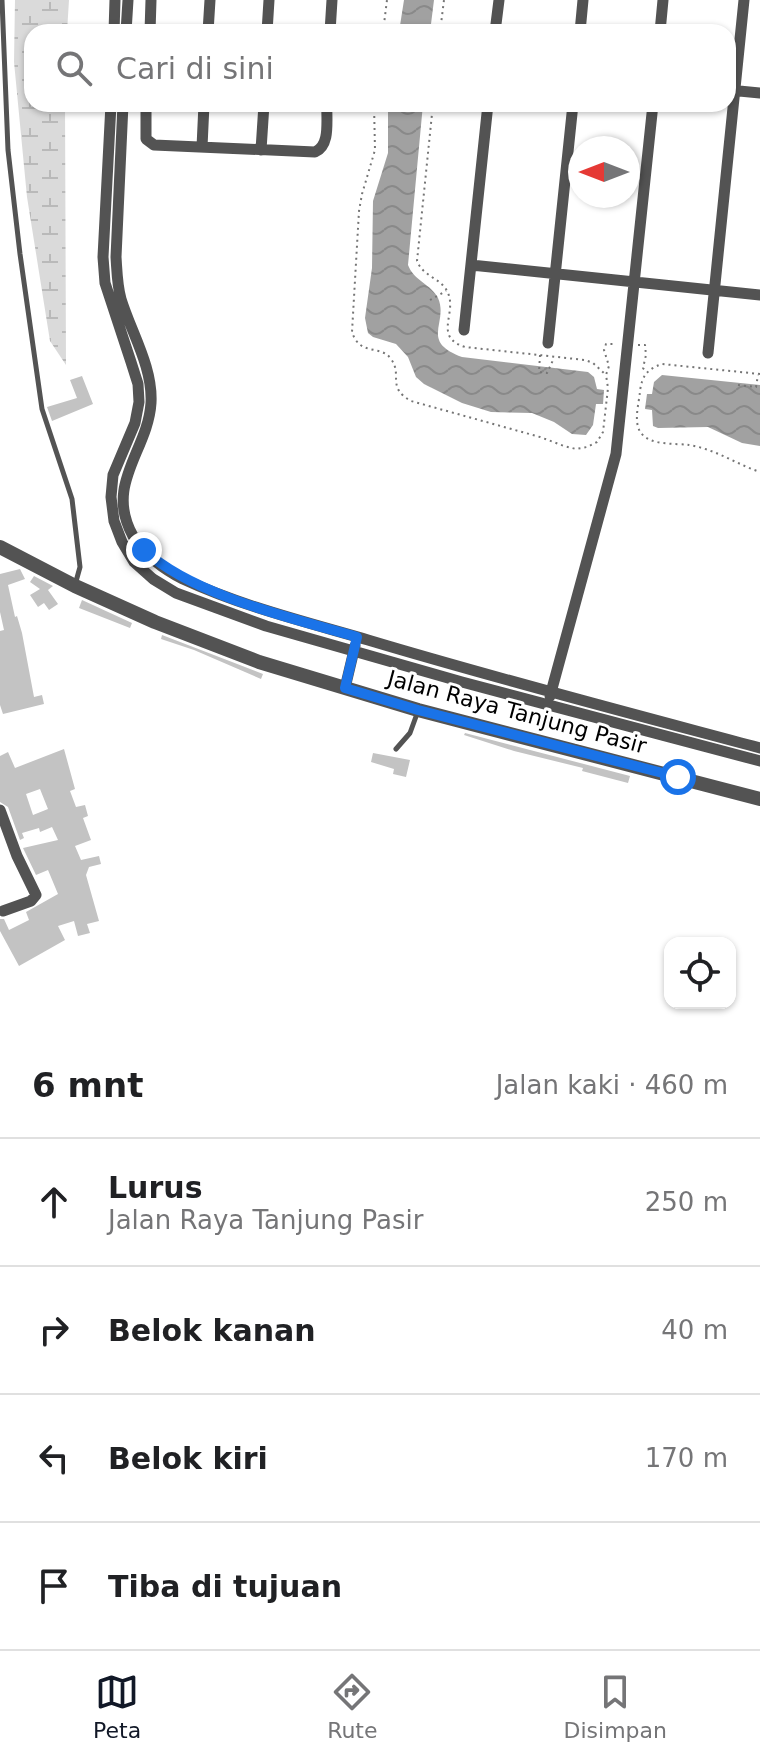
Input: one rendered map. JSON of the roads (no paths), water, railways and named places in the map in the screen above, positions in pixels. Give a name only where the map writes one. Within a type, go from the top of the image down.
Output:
[{"type":"street","points":[[114,24],[115,0]]},
{"type":"street","points":[[126,24],[128,0]]},
{"type":"street","points":[[150,24],[151,0]]},
{"type":"street","points":[[208,24],[210,0]]},
{"type":"street","points":[[268,24],[269,0]]},
{"type":"street","points":[[330,24],[332,0]]},
{"type":"street","points":[[496,24],[499,0]]},
{"type":"street","points":[[581,24],[583,0]]},
{"type":"street","points":[[661,24],[663,0]]},
{"type":"street","points":[[736,60],[744,0]]},
{"type":"street","points":[[736,90],[760,93]]},
{"type":"street","points":[[111,112],[103,257],[105,283],[134,373],[139,402],[135,423],[113,475],[111,497],[114,521],[122,542],[143,571],[176,593],[266,626],[354,651],[760,748]]},
{"type":"street","points":[[123,112],[117,281],[150,382],[151,403],[147,427],[125,478],[123,497],[133,536],[161,566],[183,579],[271,611],[760,761]]},
{"type":"street","points":[[146,112],[146,139],[154,145],[315,152],[322,149],[325,143],[327,112]]},
{"type":"street","points":[[202,147],[204,112]]},
{"type":"street","points":[[261,150],[263,112]]},
{"type":"street","points":[[464,330],[487,112]]},
{"type":"street","points":[[548,343],[572,112]]},
{"type":"street","points":[[550,698],[616,454],[652,112]]},
{"type":"street","points":[[708,353],[730,112]]},
{"type":"street","points":[[471,265],[760,295]]},
{"type":"street","name":"Jalan Raya Tanjung Pasir","points":[[0,547],[75,586],[224,650],[418,710],[760,799]]},
{"type":"street","points":[[345,688],[357,637]]},
{"type":"street","points":[[0,810],[36,895],[31,901],[3,911]]},
{"type":"lane","points":[[2,0],[8,150],[20,254],[42,409],[72,499],[80,567],[75,586]]},
{"type":"lane","points":[[396,749],[410,733],[418,710]]},
{"type":"water","points":[[404,0],[434,0],[431,24],[400,24]]},
{"type":"water","points":[[388,112],[422,112],[408,265],[438,298],[438,338],[442,345],[462,357],[588,372],[594,377],[597,389],[604,390],[603,404],[596,404],[593,425],[586,435],[572,434],[532,413],[491,412],[462,403],[416,377],[408,357],[396,344],[368,333],[365,318],[372,268],[373,201],[388,153]]},
{"type":"water","points":[[662,375],[760,385],[760,446],[742,443],[708,427],[653,426],[652,410],[645,409],[647,394],[652,394],[654,382]]}]
